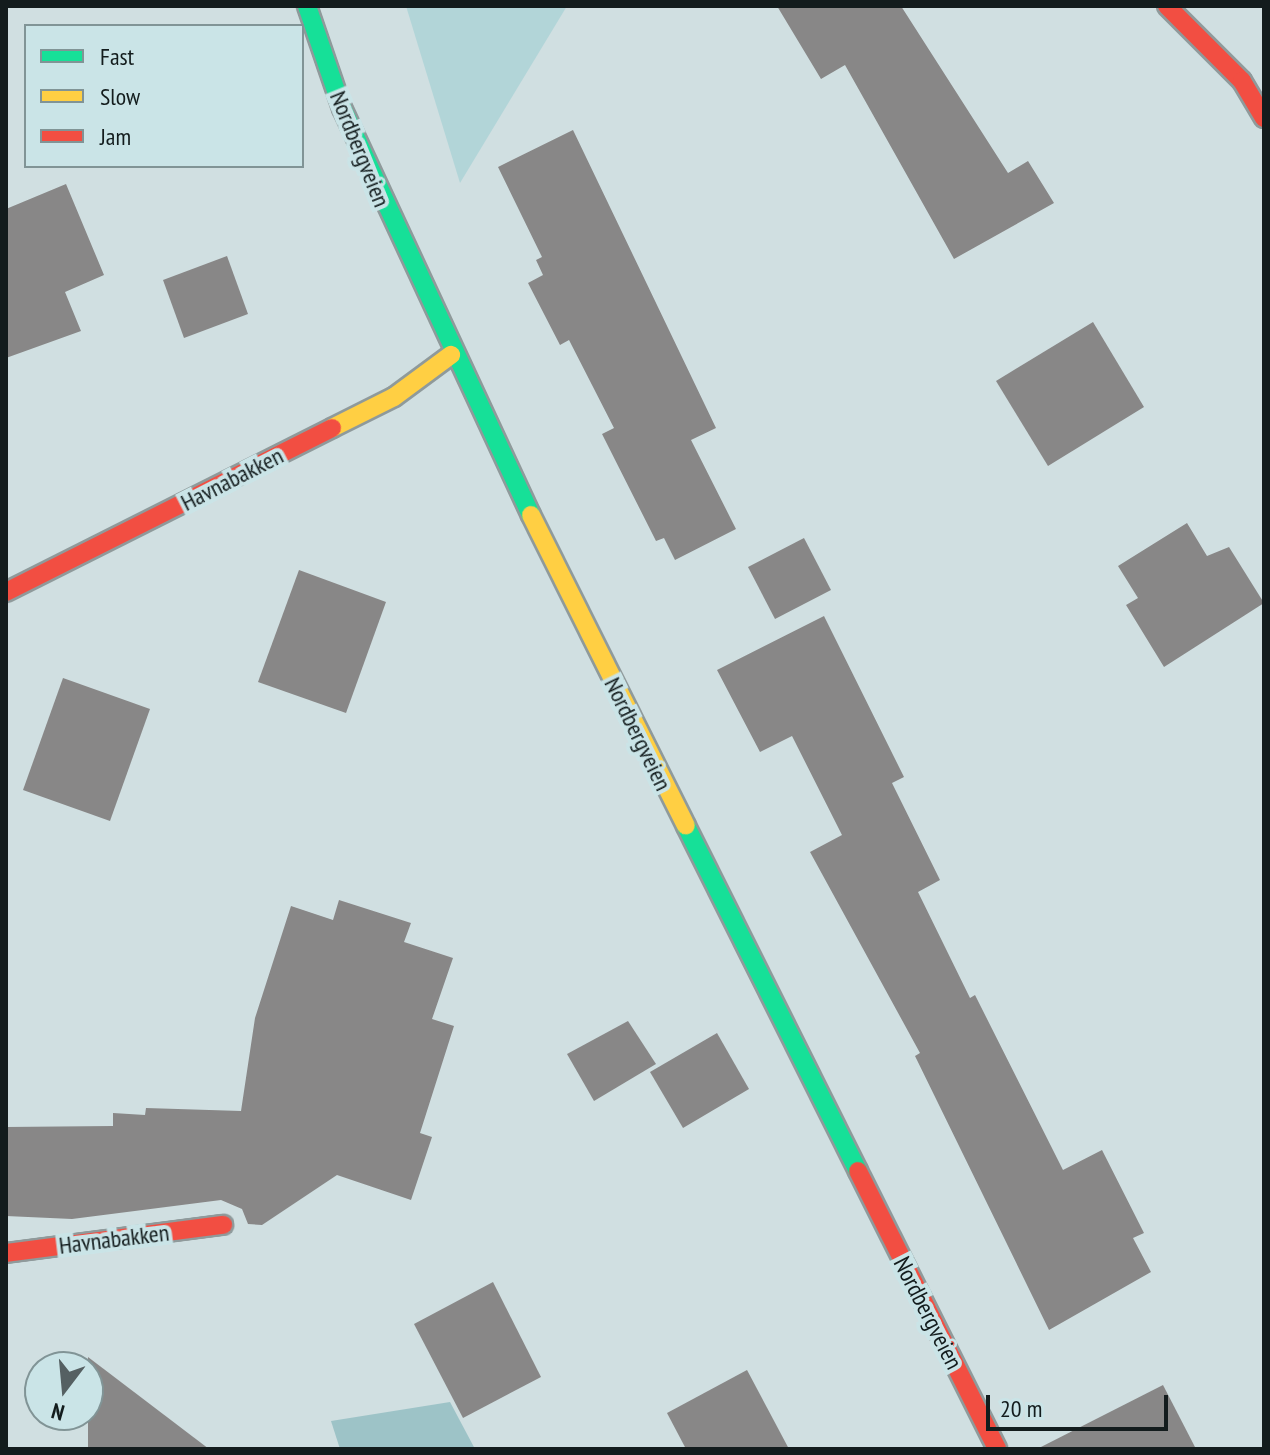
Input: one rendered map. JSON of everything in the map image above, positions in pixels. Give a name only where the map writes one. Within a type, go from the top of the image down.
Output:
[{"type":"street","name":"Nordbergveien","points":[[307,6],[359,149],[451,355],[997,1449]]},
{"type":"street","points":[[1167,6],[1242,81],[1264,118]]},
{"type":"street","name":"Havnabakken","points":[[6,592],[394,397],[451,355]]},
{"type":"street","name":"Havnabakken","points":[[6,1253],[223,1225]]},
{"type":"shaded area","points":[[406,6],[567,6],[460,183]]},
{"type":"shaded area","points":[[450,1402],[475,1449],[340,1449],[331,1421]]},
{"type":"building","points":[[777,6],[901,6],[1008,173],[1028,161],[1054,203],[954,259],[845,65],[821,79]]},
{"type":"building","points":[[573,130],[716,428],[691,440],[736,529],[675,560],[664,538],[656,541],[602,434],[614,428],[569,340],[560,345],[528,283],[543,275],[536,260],[542,257],[498,167]]},
{"type":"building","points":[[66,184],[104,275],[65,292],[81,331],[6,358],[6,209]]},
{"type":"building","points":[[227,256],[248,314],[184,338],[163,280]]},
{"type":"building","points":[[1093,322],[1144,407],[1048,466],[996,381]]},
{"type":"building","points":[[1187,523],[1207,556],[1229,547],[1264,603],[1164,667],[1126,605],[1138,598],[1118,566]]},
{"type":"building","points":[[804,538],[831,590],[775,619],[748,567]]},
{"type":"building","points":[[299,570],[386,602],[346,713],[258,682]]},
{"type":"building","points":[[824,616],[904,777],[892,783],[940,880],[918,892],[970,998],[975,995],[1063,1170],[1102,1150],[1144,1233],[1133,1238],[1151,1272],[1049,1330],[915,1056],[920,1053],[810,852],[842,835],[792,736],[760,752],[717,670]]},
{"type":"building","points":[[63,678],[150,709],[110,821],[23,790]]},
{"type":"building","points":[[339,900],[411,923],[404,942],[453,958],[432,1019],[454,1026],[420,1133],[432,1137],[411,1200],[337,1175],[262,1225],[248,1224],[242,1209],[221,1200],[72,1219],[6,1216],[6,1127],[113,1126],[113,1113],[145,1115],[146,1108],[241,1111],[255,1018],[291,906],[333,920]]},
{"type":"building","points":[[628,1021],[656,1064],[594,1101],[567,1054]]},
{"type":"building","points":[[717,1033],[749,1089],[683,1128],[650,1072]]},
{"type":"building","points":[[493,1282],[541,1377],[463,1418],[414,1324]]},
{"type":"building","points":[[104,1369],[209,1449],[88,1449],[88,1431],[104,1431]]},
{"type":"building","points":[[747,1370],[789,1449],[686,1449],[667,1413]]},
{"type":"building","points":[[1163,1385],[1196,1449],[1037,1449]]},
{"type":"traffic: fast","points":[[307,6],[342,108],[531,515]]},
{"type":"traffic: fast","points":[[686,826],[858,1171]]},
{"type":"traffic: slow","points":[[332,428],[394,397],[451,355]]},
{"type":"traffic: slow","points":[[531,515],[686,826]]},
{"type":"traffic: jam","points":[[1167,6],[1242,81],[1264,118]]},
{"type":"traffic: jam","points":[[6,592],[332,428]]},
{"type":"traffic: jam","points":[[858,1171],[997,1449]]},
{"type":"traffic: jam","points":[[6,1253],[223,1225]]}]
